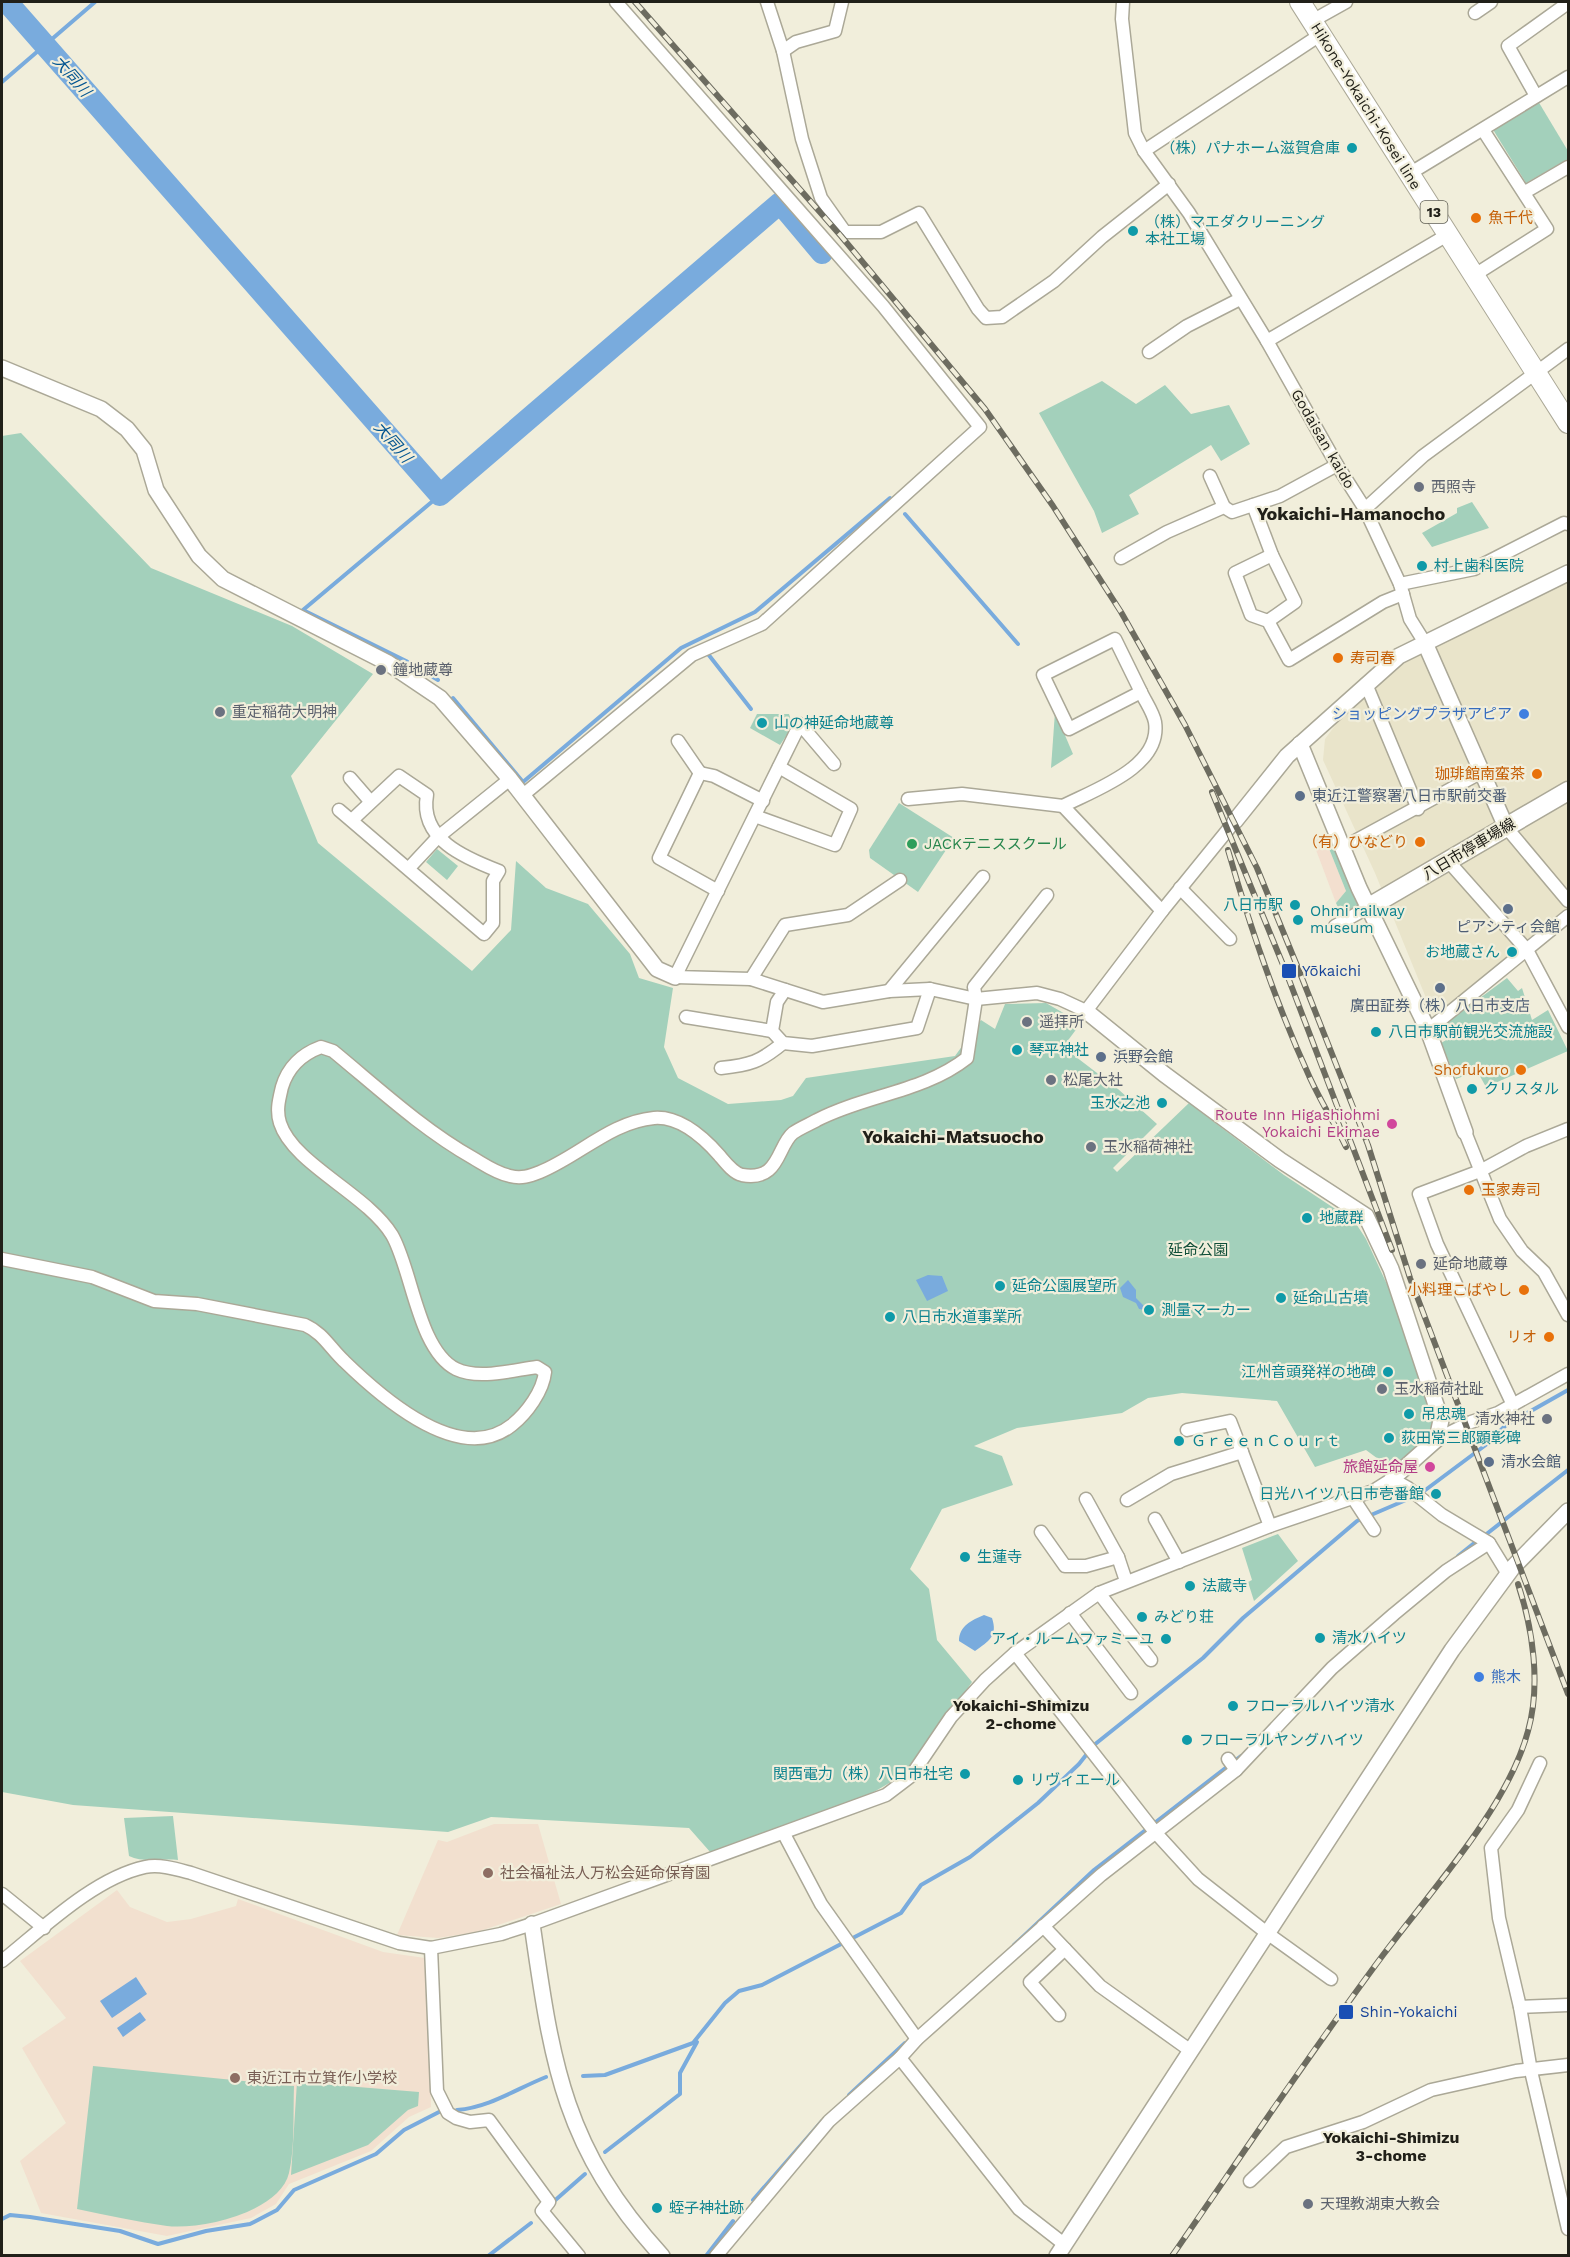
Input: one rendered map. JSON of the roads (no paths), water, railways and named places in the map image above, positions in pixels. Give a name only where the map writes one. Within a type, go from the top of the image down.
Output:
[{"type":"main road","name":"Hikone-Yokaichi-Kosei line","points":[[1300,2],[1569,423]]},
{"type":"main road","name":"八日市停車場線","points":[[1370,907],[1569,791]]},
{"type":"street","points":[[523,795],[692,656],[762,624],[980,427],[883,306],[616,2]]},
{"type":"street","points":[[767,2],[783,51],[802,139],[821,198],[845,232],[881,232],[920,213],[986,318],[1002,317],[1054,281],[1102,237],[1169,184]]},
{"type":"street","points":[[783,51],[796,42],[835,31],[842,2]]},
{"type":"street","name":"Godaisan kaido","points":[[1123,2],[1122,19],[1135,133],[1144,151],[1189,213],[1365,509],[1401,589],[1410,619],[1425,644],[1506,827],[1569,901]]},
{"type":"street","points":[[1144,151],[1316,28],[1346,2]]},
{"type":"street","points":[[1475,14],[1491,2]]},
{"type":"street","points":[[1536,96],[1508,46],[1569,3]]},
{"type":"street","points":[[1409,174],[1569,77]]},
{"type":"street","points":[[1473,276],[1547,229],[1483,130]]},
{"type":"street","points":[[1525,192],[1569,167]]},
{"type":"street","points":[[1267,341],[1449,234]]},
{"type":"street","points":[[1149,352],[1187,326],[1240,299]]},
{"type":"street","points":[[1365,509],[1423,456],[1569,349]]},
{"type":"street","points":[[3,369],[101,409],[127,429],[144,450],[156,490],[200,556],[223,579],[388,663],[436,695],[463,722],[523,795],[657,969],[675,977],[752,979],[823,1002],[889,991],[930,988],[976,999],[1037,993],[1060,999],[1086,1011],[1164,1074],[1280,1160],[1366,1216],[1390,1269],[1426,1370],[1441,1420],[1437,1439]]},
{"type":"street","points":[[1210,476],[1224,507],[1232,512],[1303,485],[1337,465]]},
{"type":"street","points":[[1253,505],[1272,555],[1295,602],[1268,621]]},
{"type":"street","points":[[1121,558],[1167,532],[1224,507]]},
{"type":"street","points":[[1272,555],[1235,573],[1251,615],[1268,621],[1289,660],[1401,589],[1474,569],[1564,523],[1569,524]]},
{"type":"street","points":[[1086,1011],[1180,888],[1287,756],[1366,684],[1399,656],[1569,573]]},
{"type":"street","points":[[908,799],[962,794],[1063,806],[1133,769],[1147,754],[1153,738],[1155,722],[1141,692],[1115,639],[1043,675],[1069,729],[1141,692]]},
{"type":"street","points":[[1366,684],[1418,809]]},
{"type":"street","points":[[675,977],[800,724],[834,764]]},
{"type":"street","points":[[678,741],[700,772],[714,776],[763,801]]},
{"type":"street","points":[[1300,744],[1342,848],[1428,1030],[1500,1219],[1522,1251],[1544,1272],[1569,1315]]},
{"type":"street","points":[[755,816],[835,845],[851,809],[779,767]]},
{"type":"street","points":[[700,772],[659,858],[718,891]]},
{"type":"street","points":[[1342,848],[1418,809],[1482,772]]},
{"type":"street","points":[[339,810],[484,934],[493,923],[493,881],[499,871],[468,859],[438,837],[425,808],[427,795],[399,776],[352,820]]},
{"type":"street","points":[[350,778],[370,801]]},
{"type":"street","points":[[409,868],[438,837],[510,779]]},
{"type":"street","points":[[1063,806],[1162,911]]},
{"type":"street","points":[[1449,862],[1527,950],[1569,1026]]},
{"type":"street","points":[[889,991],[983,877]]},
{"type":"street","points":[[752,979],[785,925],[848,915],[900,880]]},
{"type":"street","points":[[1180,888],[1230,939]]},
{"type":"street","points":[[2,1259],[92,1277],[154,1301],[197,1304],[305,1325],[318,1331],[340,1358],[369,1385],[406,1413],[448,1434],[484,1440],[503,1432],[522,1417],[544,1381],[545,1372],[537,1367],[472,1373],[456,1369],[446,1361],[429,1337],[395,1241],[386,1225],[372,1210],[305,1156],[290,1141],[280,1124],[277,1106],[283,1084],[292,1067],[305,1053],[321,1047],[333,1051],[419,1122],[459,1150],[509,1176],[523,1178],[540,1172],[612,1131],[654,1118],[682,1125],[695,1133],[739,1175],[751,1176],[765,1172],[775,1164],[792,1133],[854,1105],[936,1078],[967,1058],[976,999],[974,987],[1047,895]]},
{"type":"street","points":[[1335,926],[1370,907]]},
{"type":"street","points":[[1428,1030],[1569,916]]},
{"type":"street","points":[[686,1017],[772,1031],[783,1043],[812,1047],[917,1028],[930,988]]},
{"type":"street","points":[[772,1031],[777,1002],[785,990]]},
{"type":"street","points":[[721,1068],[761,1061],[783,1043]]},
{"type":"street","points":[[1513,1405],[1437,1244],[1419,1194],[1480,1171],[1526,1146],[1569,1129]]},
{"type":"street","points":[[2,1961],[100,1885],[145,1867],[166,1867],[191,1873],[399,1943],[431,1948],[501,1934],[532,1924],[784,1834],[886,1795],[911,1776],[951,1718],[985,1680],[1015,1653],[1099,1593],[1270,1526],[1373,1491],[1392,1479],[1437,1439],[1513,1405],[1569,1374]]},
{"type":"street","points":[[1187,1430],[1230,1420],[1270,1526]]},
{"type":"street","points":[[1127,1500],[1171,1474],[1242,1452]]},
{"type":"street","points":[[1392,1479],[1442,1515],[1488,1543],[1508,1574]]},
{"type":"street","points":[[1353,1498],[1374,1530]]},
{"type":"street","points":[[1086,1499],[1118,1557],[1126,1581]]},
{"type":"street","points":[[900,2058],[1019,2209],[1061,2250],[1452,1650],[1508,1574],[1569,1511]]},
{"type":"street","points":[[1155,1519],[1179,1562]]},
{"type":"street","points":[[1041,1532],[1065,1566],[1086,1566],[1118,1557]]},
{"type":"street","points":[[716,2256],[829,2121],[900,2058],[917,2039],[1043,1926],[1155,1832],[1236,1770],[1332,1668],[1446,1572],[1488,1543]]},
{"type":"street","points":[[1099,1593],[1151,1660]]},
{"type":"street","points":[[1070,1613],[1131,1692]]},
{"type":"street","points":[[1015,1653],[1155,1832],[1198,1879],[1330,1979]]},
{"type":"street","points":[[1228,1759],[1236,1770]]},
{"type":"street","points":[[1540,1763],[1518,1810],[1491,1848],[1499,1918],[1520,2007],[1531,2071],[1569,2229]]},
{"type":"street","points":[[784,1834],[821,1904],[917,2039]]},
{"type":"street","points":[[2,1894],[44,1928]]},
{"type":"street","points":[[532,1924],[554,2061],[569,2110],[583,2144],[600,2175],[638,2229],[662,2256]]},
{"type":"street","points":[[1043,1926],[1101,1986],[1191,2051]]},
{"type":"street","points":[[431,1948],[437,2091],[448,2113],[456,2118],[470,2121],[489,2120],[549,2202],[542,2211],[579,2256]]},
{"type":"street","points":[[1059,2015],[1030,1982],[1065,1949]]},
{"type":"street","points":[[1520,2007],[1569,2005]]},
{"type":"street","points":[[1250,2181],[1286,2147],[1363,2122],[1431,2090],[1516,2071],[1569,2065]]},
{"type":"water","points":[[928,1275],[942,1276],[948,1291],[927,1301],[916,1280]]},
{"type":"water","points":[[1128,1280],[1136,1290],[1136,1298],[1145,1310],[1139,1309],[1136,1303],[1123,1297],[1120,1288]]},
{"type":"water","points":[[984,1615],[992,1618],[993,1634],[975,1651],[959,1641],[961,1631],[967,1624]]},
{"type":"water","points":[[136,1977],[147,1994],[112,2018],[100,2001]]},
{"type":"water","points":[[140,2012],[146,2020],[123,2037],[117,2028]]},
{"type":"waterway","name":"大同川","points":[[7,2],[440,495],[780,203],[822,253]]},
{"type":"waterway","points":[[2,82],[95,2]]},
{"type":"waterway","points":[[438,680],[406,661],[303,610],[440,495]]},
{"type":"waterway","points":[[453,698],[523,782],[681,648],[755,612],[890,498]]},
{"type":"waterway","points":[[905,514],[1018,644]]},
{"type":"waterway","points":[[708,654],[751,709]]},
{"type":"waterway","points":[[1420,1494],[1487,1444],[1506,1425],[1568,1390]]},
{"type":"waterway","points":[[1484,1536],[1568,1470]]},
{"type":"waterway","points":[[583,2076],[605,2075],[693,2043],[725,2003],[739,1991],[762,1985],[901,1913],[921,1885],[970,1857],[1038,1803],[1079,1764],[1094,1745],[1203,1658],[1243,1618],[1357,1521],[1413,1497]]},
{"type":"waterway","points":[[1458,1556],[1478,1540]]},
{"type":"waterway","points":[[1014,1945],[1094,1870],[1241,1756]]},
{"type":"waterway","points":[[605,2152],[680,2094],[680,2073],[697,2042]]},
{"type":"waterway","points":[[849,2095],[905,2043]]},
{"type":"waterway","points":[[457,2110],[492,2101],[546,2077]]},
{"type":"waterway","points":[[2,2219],[10,2215],[30,2217],[120,2231],[158,2244],[206,2231],[250,2224],[277,2210],[294,2190],[376,2154],[404,2130],[439,2112]]},
{"type":"waterway","points":[[753,2200],[822,2121]]},
{"type":"waterway","points":[[552,2203],[585,2174]]},
{"type":"waterway","points":[[706,2256],[733,2221]]},
{"type":"waterway","points":[[488,2256],[531,2223]]},
{"type":"railway","points":[[635,2],[841,236],[985,409],[1053,506],[1121,612],[1185,725],[1257,868],[1368,1145],[1410,1278],[1568,1694]]},
{"type":"railway","points":[[1212,792],[1286,972],[1392,1250]]},
{"type":"railway","points":[[1228,850],[1245,908],[1286,1023],[1314,1087],[1346,1147]]},
{"type":"railway","points":[[1172,2256],[1329,2029],[1466,1848],[1504,1789],[1518,1760],[1528,1731],[1534,1695],[1534,1657],[1528,1619],[1518,1584]]},
{"type":"place","name":"（株）パナホーム滋賀倉庫","points":[[1352,148]]},
{"type":"place","name":"魚千代","points":[[1476,218]]},
{"type":"place","name":"（株）マエダクリーニング 本社工場","points":[[1133,231]]},
{"type":"place","name":"西照寺","points":[[1419,487]]},
{"type":"place","name":"村上歯科医院","points":[[1422,566]]},
{"type":"place","name":"寿司春","points":[[1338,658]]},
{"type":"place","name":"鐘地蔵尊","points":[[381,670]]},
{"type":"place","name":"重定稲荷大明神","points":[[220,712]]},
{"type":"place","name":"ショッピングプラザアピア","points":[[1524,714]]},
{"type":"place","name":"山の神延命地蔵尊","points":[[762,723]]},
{"type":"place","name":"珈琲館南蛮茶","points":[[1537,774]]},
{"type":"place","name":"東近江警察署八日市駅前交番","points":[[1300,796]]},
{"type":"place","name":"（有）ひなどり","points":[[1420,842]]},
{"type":"place","name":"JACKテニススクール","points":[[912,844]]},
{"type":"place","name":"八日市駅","points":[[1295,905]]},
{"type":"place","name":"ピアシティ会館","points":[[1508,909]]},
{"type":"place","name":"Ohmi railway museum","points":[[1298,920]]},
{"type":"place","name":"お地蔵さん","points":[[1512,952]]},
{"type":"place","name":"Yōkaichi","points":[[1289,971]]},
{"type":"place","name":"廣田証券（株）八日市支店","points":[[1440,988]]},
{"type":"place","name":"遥拝所","points":[[1027,1022]]},
{"type":"place","name":"八日市駅前観光交流施設","points":[[1376,1032]]},
{"type":"place","name":"琴平神社","points":[[1017,1050]]},
{"type":"place","name":"浜野会館","points":[[1101,1057]]},
{"type":"place","name":"Shofukuro","points":[[1521,1070]]},
{"type":"place","name":"松尾大社","points":[[1051,1080]]},
{"type":"place","name":"クリスタル","points":[[1472,1089]]},
{"type":"place","name":"玉水之池","points":[[1162,1103]]},
{"type":"place","name":"Route Inn Higashiohmi Yokaichi Ekimae","points":[[1392,1124]]},
{"type":"place","name":"玉水稲荷神社","points":[[1091,1147]]},
{"type":"place","name":"玉家寿司","points":[[1469,1190]]},
{"type":"place","name":"地蔵群","points":[[1307,1218]]},
{"type":"place","name":"延命地蔵尊","points":[[1421,1264]]},
{"type":"place","name":"延命公園展望所","points":[[1000,1286]]},
{"type":"place","name":"小料理こばやし","points":[[1524,1290]]},
{"type":"place","name":"延命山古墳","points":[[1281,1298]]},
{"type":"place","name":"測量マーカー","points":[[1149,1310]]},
{"type":"place","name":"八日市水道事業所","points":[[890,1317]]},
{"type":"place","name":"リオ","points":[[1549,1337]]},
{"type":"place","name":"江州音頭発祥の地碑","points":[[1388,1372]]},
{"type":"place","name":"玉水稲荷社趾","points":[[1382,1389]]},
{"type":"place","name":"吊忠魂","points":[[1409,1414]]},
{"type":"place","name":"清水神社","points":[[1547,1419]]},
{"type":"place","name":"荻田常三郎顕彰碑","points":[[1389,1438]]},
{"type":"place","name":"ＧｒｅｅｎＣｏｕｒｔ","points":[[1179,1441]]},
{"type":"place","name":"清水会館","points":[[1489,1462]]},
{"type":"place","name":"旅館延命屋","points":[[1430,1467]]},
{"type":"place","name":"日光ハイツ八日市壱番館","points":[[1436,1494]]},
{"type":"place","name":"生蓮寺","points":[[965,1557]]},
{"type":"place","name":"法蔵寺","points":[[1190,1586]]},
{"type":"place","name":"みどり荘","points":[[1142,1617]]},
{"type":"place","name":"清水ハイツ","points":[[1320,1638]]},
{"type":"place","name":"アイ・ルームファミーユ","points":[[1166,1639]]},
{"type":"place","name":"熊木","points":[[1479,1677]]},
{"type":"place","name":"フローラルハイツ清水","points":[[1233,1706]]},
{"type":"place","name":"フローラルヤングハイツ","points":[[1187,1740]]},
{"type":"place","name":"関西電力（株）八日市社宅","points":[[965,1774]]},
{"type":"place","name":"リヴィエール","points":[[1018,1780]]},
{"type":"place","name":"社会福祉法人万松会延命保育園","points":[[488,1873]]},
{"type":"place","name":"Shin-Yokaichi","points":[[1346,2012]]},
{"type":"place","name":"東近江市立箕作小学校","points":[[235,2078]]},
{"type":"place","name":"天理教湖東大教会","points":[[1308,2204]]},
{"type":"place","name":"蛭子神社跡","points":[[657,2208]]},
{"type":"district","name":"Yokaichi-Hamanocho","points":[[1351,513]]},
{"type":"district","name":"Yokaichi-Matsuocho","points":[[953,1136]]},
{"type":"district","name":"Yokaichi-Shimizu 2-chome","points":[[1021,1714]]},
{"type":"district","name":"Yokaichi-Shimizu 3-chome","points":[[1391,2146]]},
{"type":"park label","name":"延命公園","points":[[1198,1250]]}]
